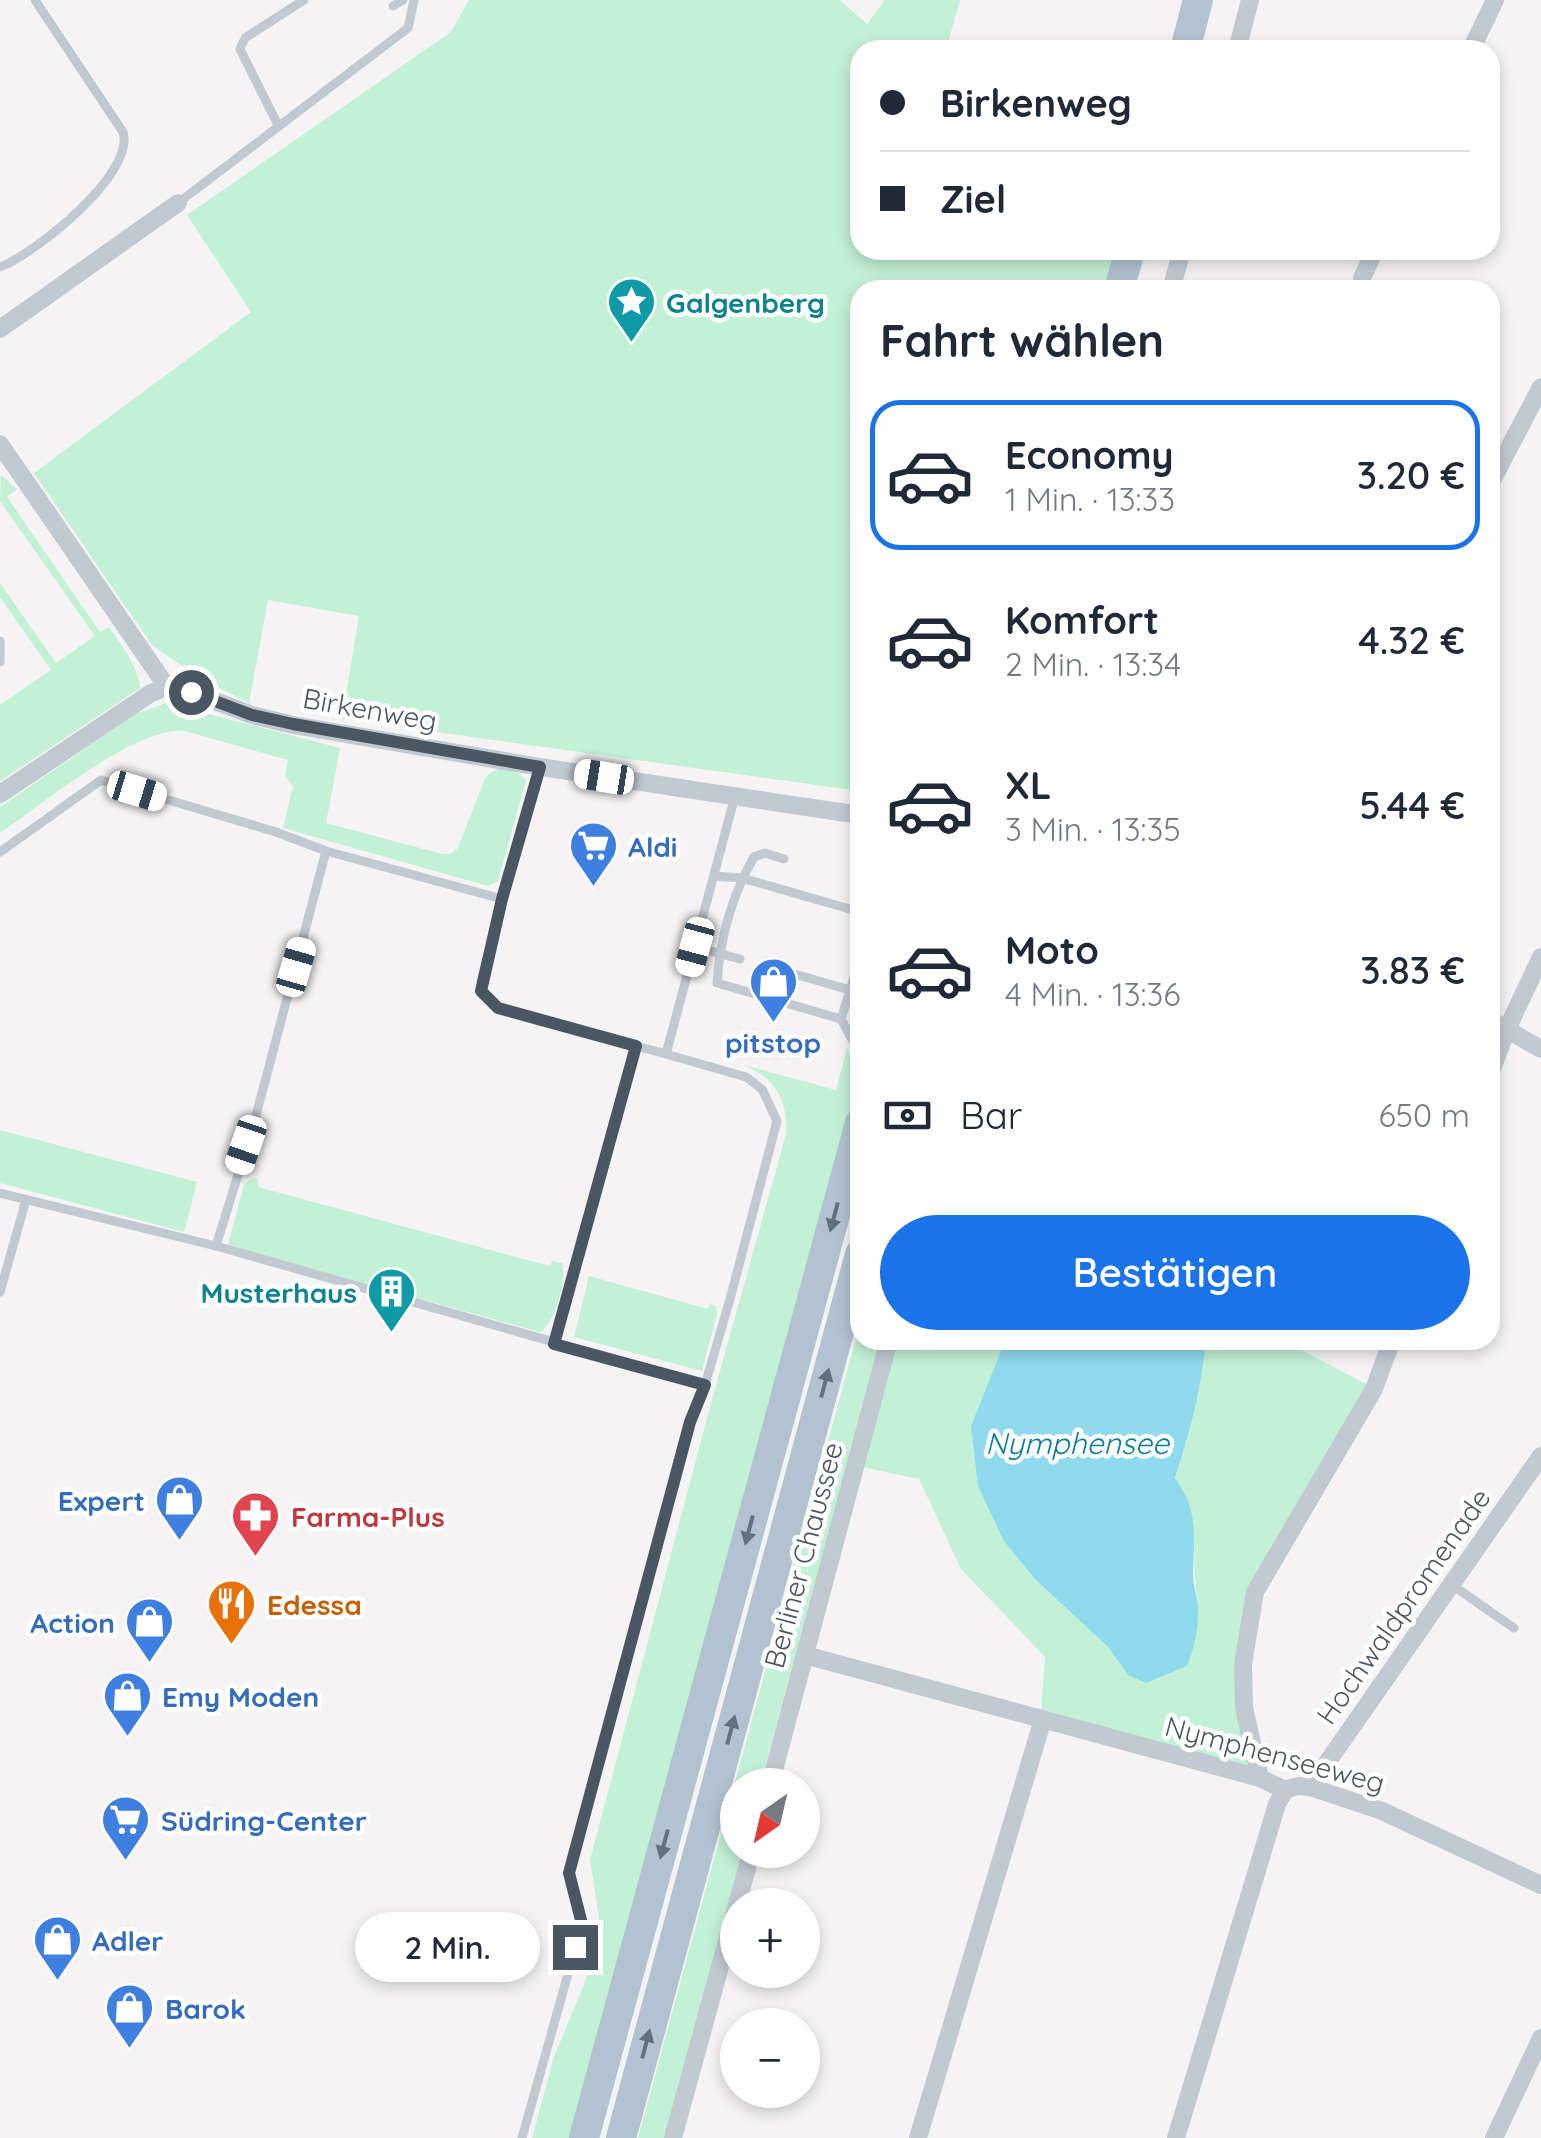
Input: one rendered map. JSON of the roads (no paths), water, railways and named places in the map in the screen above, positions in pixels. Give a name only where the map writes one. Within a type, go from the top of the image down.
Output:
[{"type":"main road","points":[[1188,40],[1198,0]]},
{"type":"main road","points":[[584,2138],[850,1159]]},
{"type":"main road","points":[[621,2138],[850,1291]]},
{"type":"street","points":[[1239,40],[1250,0]]},
{"type":"street","points":[[1476,40],[1494,0]]},
{"type":"street","points":[[0,329],[178,203]]},
{"type":"street","points":[[1362,278],[1371,260]]},
{"type":"street","points":[[1500,465],[1541,387]]},
{"type":"street","points":[[0,444],[168,687],[150,693],[0,794]]},
{"type":"street","name":"Birkenweg","points":[[168,687],[252,715],[293,724],[540,767],[850,813]]},
{"type":"street","points":[[1500,1021],[1541,956]]},
{"type":"street","points":[[1500,1025],[1541,1049]]},
{"type":"street","name":"Berliner Chaussee","points":[[775,1768],[886,1350]]},
{"type":"street","points":[[1260,1778],[1244,1708],[1243,1664],[1255,1592],[1374,1388],[1388,1350]]},
{"type":"street","name":"Hochwaldpromenade","points":[[1310,1787],[1541,1456]]},
{"type":"street","name":"Nymphenseeweg","points":[[805,1654],[1260,1778],[1286,1790],[1310,1787],[1382,1811],[1541,1885]]},
{"type":"street","points":[[918,2138],[1042,1719]]},
{"type":"street","points":[[1176,2138],[1278,1804],[1286,1790]]},
{"type":"street","points":[[674,2138],[747,1868]]},
{"type":"street","points":[[1494,2138],[1541,2038]]},
{"type":"lane","points":[[0,268],[57,232],[106,178],[121,158],[126,143],[123,132],[34,0]]},
{"type":"lane","points":[[278,125],[240,49],[245,38],[304,0]]},
{"type":"lane","points":[[178,203],[408,28],[414,0]]},
{"type":"lane","points":[[0,641],[0,662]]},
{"type":"lane","points":[[522,2138],[582,1924],[569,1873],[690,1422],[705,1385],[776,1121],[762,1089],[746,1077],[510,1012],[488,1000],[481,991],[502,899],[540,767]]},
{"type":"lane","points":[[0,852],[100,780],[276,832],[326,851],[502,899]]},
{"type":"lane","points":[[666,1054],[735,796]]},
{"type":"lane","points":[[216,1246],[254,1123],[326,851]]},
{"type":"lane","points":[[784,858],[765,853],[754,857],[742,878],[719,952],[717,983],[841,1019]]},
{"type":"lane","points":[[714,876],[742,878],[850,909]]},
{"type":"lane","points":[[695,947],[740,959]]},
{"type":"lane","points":[[770,967],[850,990],[841,1019],[850,1036]]},
{"type":"lane","points":[[554,1344],[636,1046]]},
{"type":"lane","points":[[0,1192],[216,1246],[705,1385]]},
{"type":"lane","points":[[0,1292],[26,1200]]},
{"type":"lane","points":[[1452,1585],[1514,1628]]},
{"type":"water","name":"Nymphensee","points":[[1001,1350],[1205,1350],[1195,1410],[1175,1478],[1188,1501],[1193,1524],[1198,1621],[1187,1666],[1146,1683],[1128,1675],[1108,1647],[1036,1580],[1004,1541],[978,1486],[971,1426]]},
{"type":"place","name":"Galgenberg","points":[[631,344]]},
{"type":"place","name":"Aldi","points":[[593,888]]},
{"type":"place","name":"pitstop","points":[[773,1024]]},
{"type":"place","name":"Musterhaus","points":[[392,1334]]},
{"type":"place","name":"Expert","points":[[180,1542]]},
{"type":"place","name":"Farma-Plus","points":[[256,1558]]},
{"type":"place","name":"Edessa","points":[[232,1646]]},
{"type":"place","name":"Action","points":[[150,1664]]},
{"type":"place","name":"Emy Moden","points":[[127,1738]]},
{"type":"place","name":"Südring-Center","points":[[126,1862]]},
{"type":"place","name":"Adler","points":[[57,1982]]},
{"type":"place","name":"Barok","points":[[130,2050]]}]
